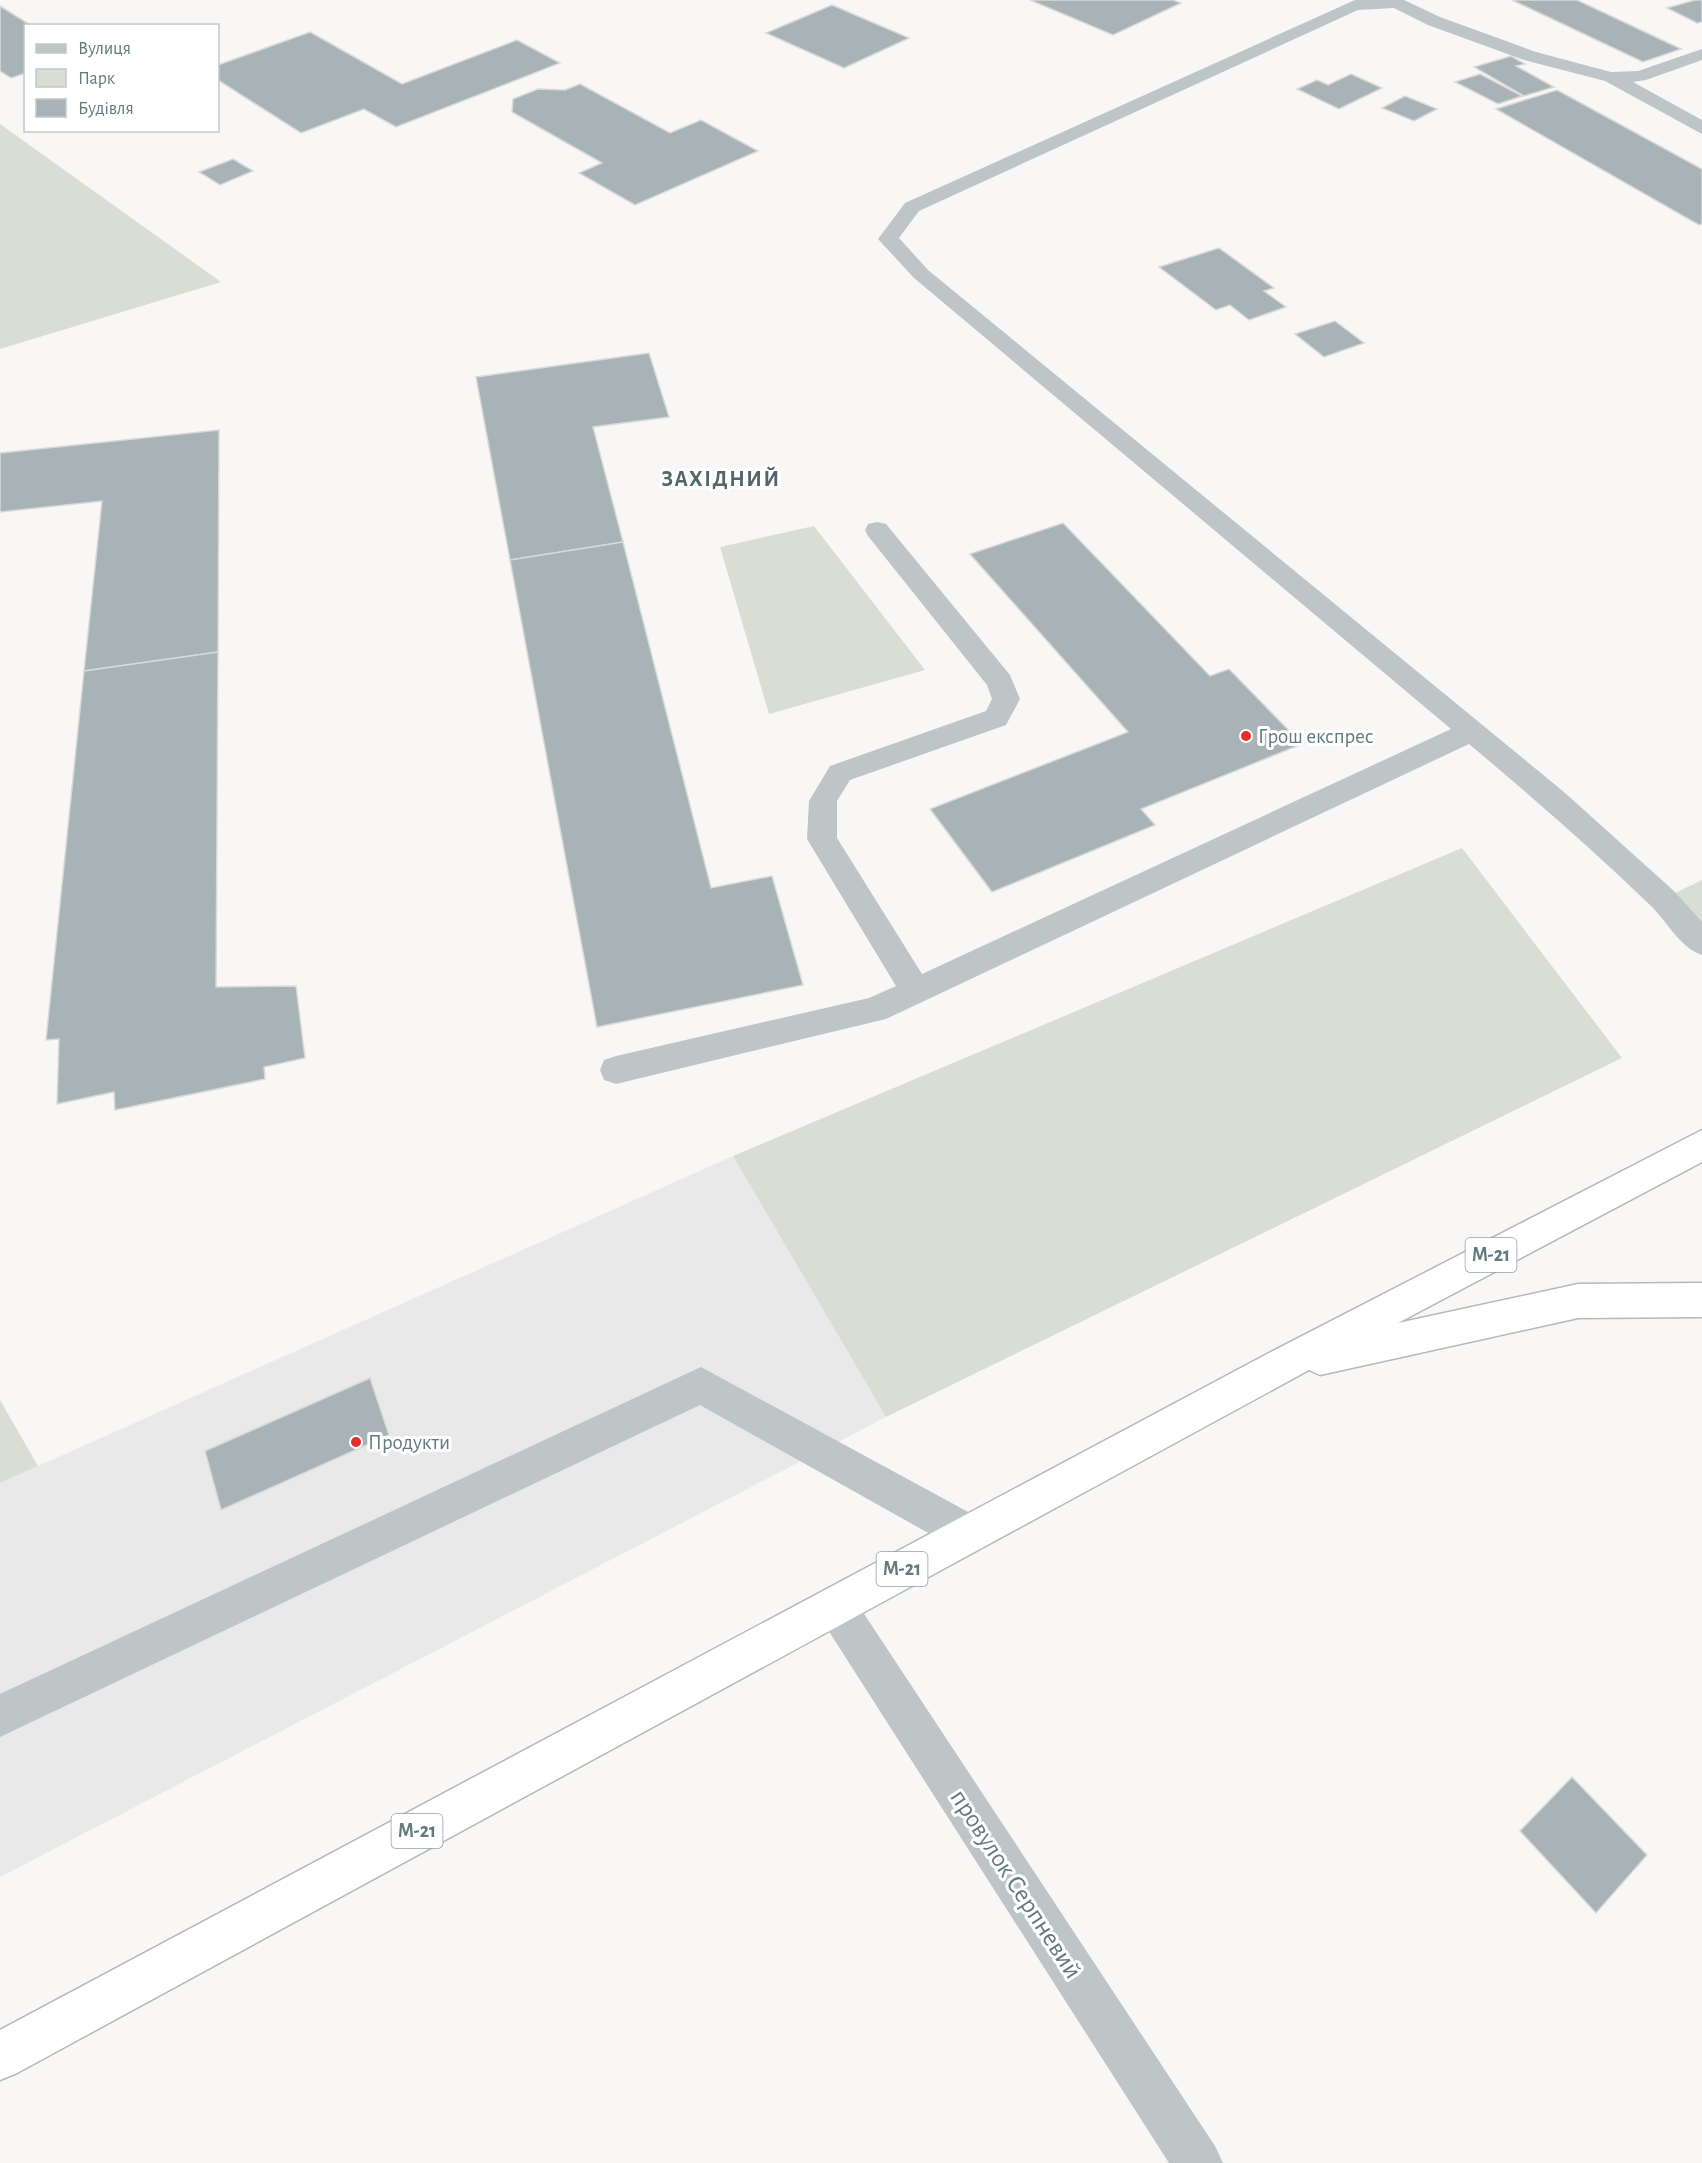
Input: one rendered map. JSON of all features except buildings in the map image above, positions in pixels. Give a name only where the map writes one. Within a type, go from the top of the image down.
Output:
[{"type":"highway","name":"М-21","points":[[0,2056],[1280,1366],[1702,1145]]},
{"type":"highway","points":[[1280,1366],[1578,1301],[1702,1299]]},
{"type":"street","points":[[1702,128],[1611,77],[1530,56],[1434,21],[1397,3],[1354,5],[912,207],[888,238],[921,274],[1554,799],[1663,900],[1702,943]]},
{"type":"street","points":[[1611,77],[1640,76],[1702,54]]},
{"type":"street","points":[[877,530],[1000,682],[1006,699],[996,718],[840,773],[824,801],[822,839],[916,991]]},
{"type":"street","points":[[616,1070],[875,1010],[1471,731]]},
{"type":"street","points":[[0,1716],[701,1385],[969,1534]]},
{"type":"street","name":"провулок Серпневий","points":[[835,1605],[1198,2163]]},
{"type":"shaded area","points":[[733,1156],[886,1417],[0,1877],[0,1483]]},
{"type":"green space","points":[[0,124],[221,282],[0,349]]},
{"type":"green space","points":[[814,526],[925,670],[769,714],[720,547]]},
{"type":"green space","points":[[1462,848],[1622,1058],[886,1417],[733,1156]]},
{"type":"green space","points":[[1702,880],[1702,943],[1663,899]]},
{"type":"green space","points":[[0,1400],[38,1466],[0,1483]]},
{"type":"place","name":"Грош експрес","points":[[1246,736]]},
{"type":"place","name":"Продукти","points":[[356,1442]]},
{"type":"district","name":"ЗАХІДНИЙ","points":[[721,479]]}]
